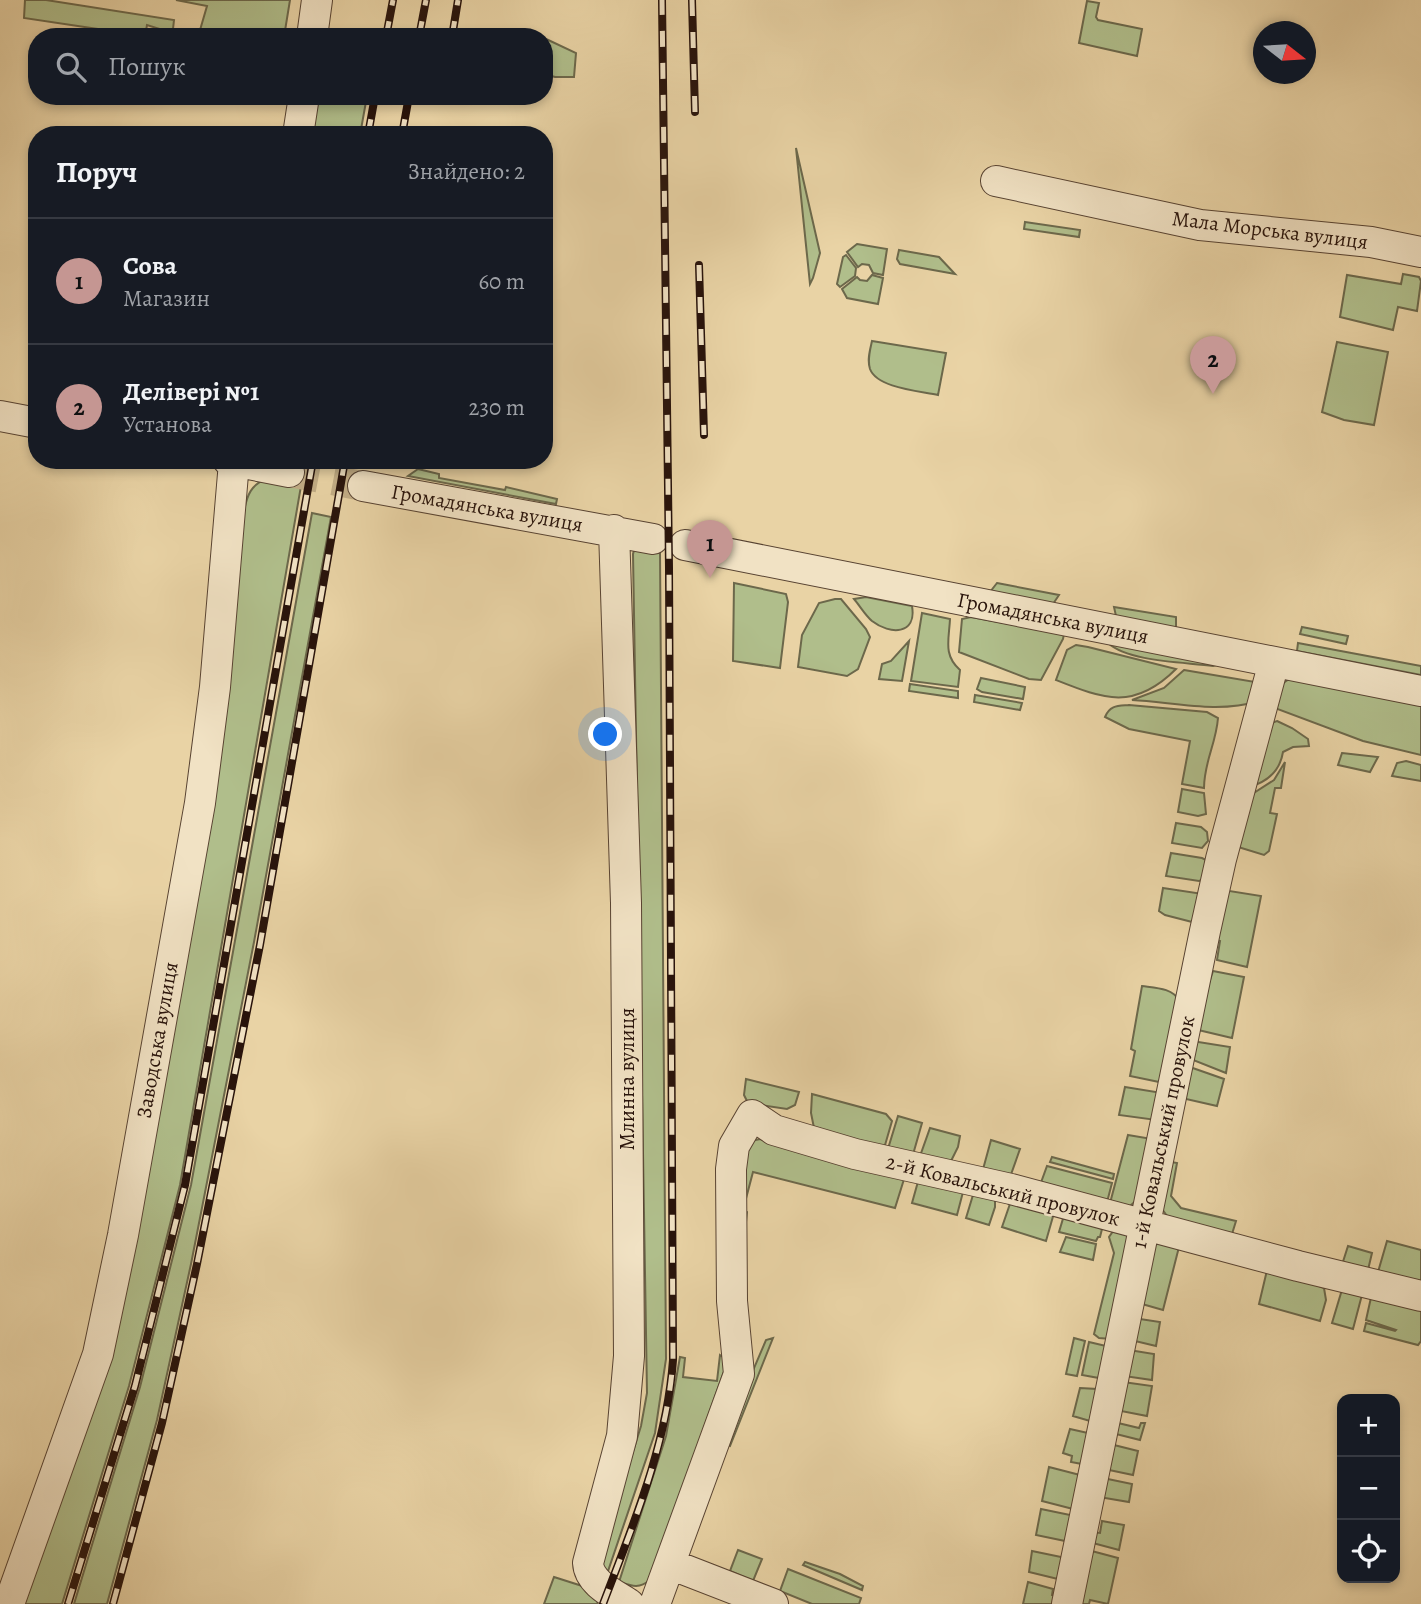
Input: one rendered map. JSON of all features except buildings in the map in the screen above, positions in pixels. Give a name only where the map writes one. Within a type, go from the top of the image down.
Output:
[{"type":"street","points":[[313,28],[317,0]]},
{"type":"street","points":[[299,126],[303,105]]},
{"type":"street","name":"Мала Морська вулиця","points":[[996,181],[1200,225],[1371,242],[1421,252]]},
{"type":"street","points":[[0,416],[28,421]]},
{"type":"street","name":"Заводська вулиця","points":[[9,1604],[98,1354],[123,1235],[200,803],[237,469]]},
{"type":"street","points":[[275,469],[289,472]]},
{"type":"street","name":"Громадянська вулиця","points":[[363,486],[653,538]]},
{"type":"street","name":"Млинна вулиця","points":[[614,530],[626,903],[629,1356],[622,1436],[588,1563],[595,1580],[629,1604]]},
{"type":"street","name":"Громадянська вулиця","points":[[685,545],[1421,691]]},
{"type":"street","name":"1-й Ковальський провулок","points":[[1067,1604],[1221,859],[1274,662]]},
{"type":"street","name":"2-й Ковальський провулок","points":[[670,1564],[739,1374],[732,1301],[731,1169],[734,1146],[752,1115],[774,1130],[811,1143],[1007,1188],[1421,1296]]},
{"type":"street","points":[[655,1604],[670,1564],[773,1604]]},
{"type":"green space","points":[[25,0],[46,0],[174,20],[173,28],[147,25],[146,28],[91,28],[24,18]]},
{"type":"green space","points":[[176,0],[290,0],[285,28],[201,28],[207,6]]},
{"type":"green space","points":[[1087,1],[1099,3],[1096,17],[1098,20],[1142,29],[1137,56],[1079,43]]},
{"type":"green space","points":[[553,42],[576,53],[574,77],[555,77]]},
{"type":"green space","points":[[316,105],[365,105],[362,126],[312,126]]},
{"type":"green space","points":[[796,148],[820,253],[810,284]]},
{"type":"green space","points":[[1025,222],[1080,230],[1079,237],[1024,229]]},
{"type":"green space","points":[[857,244],[887,249],[883,275],[873,273],[869,265],[862,264],[858,267],[847,252]]},
{"type":"green space","points":[[899,250],[939,257],[955,274],[900,264],[897,259]]},
{"type":"green space","points":[[846,255],[856,268],[855,276],[840,287],[837,284],[843,257]]},
{"type":"green space","points":[[1403,274],[1419,277],[1421,281],[1417,311],[1398,307],[1393,330],[1340,317],[1347,275],[1401,284]]},
{"type":"green space","points":[[872,275],[883,278],[878,304],[847,298],[842,289],[857,277],[867,281]]},
{"type":"green space","points":[[872,341],[946,353],[938,395],[900,388],[881,381],[870,369]]},
{"type":"green space","points":[[1337,342],[1388,352],[1374,425],[1344,420],[1322,412]]},
{"type":"green space","points":[[418,469],[439,474],[439,478],[505,490],[506,487],[557,499],[556,504],[408,476]]},
{"type":"green space","points":[[267,478],[301,486],[180,1185],[129,1386],[62,1604],[17,1604],[110,1360],[244,511],[251,491]]},
{"type":"green space","points":[[312,513],[331,517],[254,942],[191,1264],[157,1420],[107,1604],[74,1604],[140,1387],[191,1185]]},
{"type":"green space","points":[[635,547],[660,552],[666,1359],[655,1433],[606,1577],[598,1563],[641,1426],[647,1393]]},
{"type":"green space","points":[[734,583],[786,594],[788,602],[780,668],[733,661]]},
{"type":"green space","points":[[997,583],[1059,595],[1053,604],[990,592]]},
{"type":"green space","points":[[866,597],[912,606],[910,623],[901,630],[879,626],[869,619],[854,599]]},
{"type":"green space","points":[[841,599],[870,637],[858,669],[847,676],[798,667],[802,635],[819,603]]},
{"type":"green space","points":[[1114,607],[1176,617],[1176,628],[1116,616]]},
{"type":"green space","points":[[922,613],[950,619],[948,647],[951,659],[960,670],[958,687],[911,681]]},
{"type":"green space","points":[[971,617],[1064,634],[1063,639],[1041,680],[1029,679],[959,652],[962,619]]},
{"type":"green space","points":[[1302,627],[1348,636],[1346,644],[1300,634]]},
{"type":"green space","points":[[909,641],[902,681],[879,679],[882,664],[891,661]]},
{"type":"green space","points":[[1108,643],[1220,664],[1213,666],[1143,658]]},
{"type":"green space","points":[[1298,643],[1421,666],[1421,675],[1297,651]]},
{"type":"green space","points":[[1076,645],[1176,669],[1146,691],[1132,696],[1104,696],[1056,680],[1067,650]]},
{"type":"green space","points":[[1184,670],[1261,683],[1258,701],[1211,707],[1132,700],[1164,688]]},
{"type":"green space","points":[[1292,677],[1421,703],[1421,755],[1363,741],[1272,707],[1279,686]]},
{"type":"green space","points":[[981,678],[1025,687],[1023,699],[982,692],[977,689]]},
{"type":"green space","points":[[910,684],[958,691],[958,698],[909,691]]},
{"type":"green space","points":[[975,695],[1022,703],[1020,710],[974,702]]},
{"type":"green space","points":[[1129,705],[1207,712],[1218,718],[1204,788],[1182,784],[1190,741],[1129,729],[1105,717],[1112,708]]},
{"type":"green space","points":[[1277,721],[1308,739],[1309,746],[1293,747],[1283,752],[1272,775],[1249,787],[1266,725]]},
{"type":"green space","points":[[1342,753],[1378,757],[1370,772],[1338,765]]},
{"type":"green space","points":[[1406,761],[1421,765],[1421,781],[1392,776],[1397,763]]},
{"type":"green space","points":[[1285,762],[1281,788],[1275,788],[1270,813],[1277,814],[1269,851],[1264,855],[1235,846],[1246,798],[1274,780]]},
{"type":"green space","points":[[1182,789],[1204,793],[1206,814],[1198,816],[1178,812]]},
{"type":"green space","points":[[1176,823],[1201,827],[1207,832],[1208,841],[1202,848],[1172,843]]},
{"type":"green space","points":[[1171,853],[1210,862],[1207,878],[1199,881],[1166,876]]},
{"type":"green space","points":[[1163,888],[1203,894],[1196,923],[1159,911]]},
{"type":"green space","points":[[1229,888],[1229,891],[1261,896],[1247,967],[1217,960],[1220,941],[1212,939]]},
{"type":"green space","points":[[1213,971],[1244,977],[1232,1038],[1194,1029]]},
{"type":"green space","points":[[1142,986],[1168,991],[1180,1001],[1164,1083],[1130,1076],[1135,1051],[1131,1049]]},
{"type":"green space","points":[[1192,1041],[1230,1047],[1226,1073],[1188,1058]]},
{"type":"green space","points":[[1187,1066],[1224,1079],[1217,1106],[1186,1099]]},
{"type":"green space","points":[[746,1079],[799,1092],[795,1105],[787,1109],[748,1103],[744,1095]]},
{"type":"green space","points":[[1125,1087],[1162,1093],[1156,1120],[1119,1115]]},
{"type":"green space","points":[[812,1094],[886,1114],[892,1121],[883,1152],[814,1128],[811,1113]]},
{"type":"green space","points":[[898,1116],[922,1123],[912,1158],[887,1152]]},
{"type":"green space","points":[[930,1128],[960,1136],[949,1165],[919,1159]]},
{"type":"green space","points":[[1128,1135],[1152,1139],[1139,1198],[1130,1206],[1109,1207]]},
{"type":"green space","points":[[760,1139],[905,1176],[895,1208],[753,1172],[743,1210],[747,1212],[746,1222],[742,1218],[747,1142]]},
{"type":"green space","points":[[991,1140],[1020,1149],[1009,1180],[982,1173]]},
{"type":"green space","points":[[1052,1157],[1114,1174],[1113,1179],[1050,1162]]},
{"type":"green space","points":[[1166,1161],[1177,1163],[1171,1196],[1181,1208],[1236,1221],[1232,1234],[1167,1216],[1160,1206]]},
{"type":"green space","points":[[1047,1166],[1112,1183],[1106,1206],[1039,1188]]},
{"type":"green space","points":[[919,1178],[963,1192],[957,1215],[912,1203]]},
{"type":"green space","points":[[995,1194],[995,1207],[989,1225],[966,1218],[973,1195]]},
{"type":"green space","points":[[1012,1198],[1054,1213],[1046,1241],[1002,1227]]},
{"type":"green space","points":[[1065,1212],[1102,1229],[1100,1237],[1096,1241],[1059,1232]]},
{"type":"green space","points":[[1116,1227],[1131,1237],[1111,1339],[1099,1338],[1094,1334],[1114,1253],[1109,1237]]},
{"type":"green space","points":[[1066,1237],[1096,1244],[1093,1260],[1060,1252]]},
{"type":"green space","points":[[1387,1241],[1421,1250],[1421,1288],[1378,1272]]},
{"type":"green space","points":[[1159,1242],[1179,1247],[1163,1310],[1142,1304],[1154,1246]]},
{"type":"green space","points":[[1348,1246],[1372,1253],[1367,1274],[1341,1268]]},
{"type":"green space","points":[[1268,1266],[1324,1288],[1326,1300],[1320,1321],[1259,1304]]},
{"type":"green space","points":[[1346,1287],[1363,1291],[1353,1329],[1332,1323],[1341,1293]]},
{"type":"green space","points":[[1372,1293],[1421,1305],[1421,1341],[1418,1345],[1364,1331],[1366,1323],[1396,1330],[1366,1320]]},
{"type":"green space","points":[[1140,1319],[1160,1322],[1156,1346],[1135,1341]]},
{"type":"green space","points":[[773,1338],[730,1446],[722,1443],[766,1340]]},
{"type":"green space","points":[[1074,1338],[1085,1341],[1077,1376],[1066,1374]]},
{"type":"green space","points":[[1089,1342],[1106,1346],[1099,1378],[1082,1375]]},
{"type":"green space","points":[[1129,1350],[1154,1354],[1152,1380],[1124,1376]]},
{"type":"green space","points":[[720,1355],[728,1360],[650,1580],[635,1586],[619,1582],[666,1436],[680,1357],[685,1358],[683,1377],[717,1381]]},
{"type":"green space","points":[[1123,1382],[1152,1386],[1147,1416],[1121,1411]]},
{"type":"green space","points":[[1080,1388],[1097,1389],[1090,1421],[1073,1416]]},
{"type":"green space","points":[[1118,1423],[1139,1428],[1141,1423],[1145,1423],[1140,1440],[1116,1434]]},
{"type":"green space","points":[[1070,1429],[1088,1433],[1082,1464],[1071,1462],[1072,1456],[1063,1453]]},
{"type":"green space","points":[[1114,1445],[1138,1451],[1133,1475],[1109,1470]]},
{"type":"green space","points":[[1049,1467],[1080,1475],[1073,1509],[1042,1501]]},
{"type":"green space","points":[[1103,1478],[1132,1484],[1129,1502],[1099,1497]]},
{"type":"green space","points":[[1041,1509],[1075,1516],[1070,1542],[1036,1535]]},
{"type":"green space","points":[[1102,1521],[1124,1525],[1119,1550],[1089,1542],[1091,1532],[1100,1533]]},
{"type":"green space","points":[[738,1550],[762,1559],[753,1581],[730,1571]]},
{"type":"green space","points":[[1088,1550],[1118,1558],[1108,1604],[1090,1600],[1089,1604],[1076,1604]]},
{"type":"green space","points":[[1032,1551],[1066,1558],[1062,1580],[1029,1572]]},
{"type":"green space","points":[[805,1562],[840,1574],[863,1586],[862,1590],[803,1565]]},
{"type":"green space","points":[[788,1569],[861,1598],[859,1604],[812,1604],[780,1591]]},
{"type":"green space","points":[[554,1577],[601,1592],[597,1604],[544,1604]]},
{"type":"green space","points":[[1028,1582],[1053,1589],[1052,1595],[1058,1597],[1056,1604],[1023,1604]]},
{"type":"tunnel","points":[[289,472],[363,486]]},
{"type":"railway","points":[[388,28],[393,0]]},
{"type":"railway","points":[[421,28],[426,0]]},
{"type":"railway","points":[[453,28],[458,0]]},
{"type":"railway","points":[[603,1604],[656,1454],[670,1392],[673,1360],[669,568],[662,0]]},
{"type":"railway","points":[[692,0],[695,112]]},
{"type":"railway","points":[[370,126],[373,105]]},
{"type":"railway","points":[[404,126],[407,105]]},
{"type":"railway","points":[[699,265],[704,435]]},
{"type":"railway","points":[[68,1604],[135,1386],[185,1185],[311,469]]},
{"type":"railway","points":[[113,1604],[162,1423],[197,1264],[260,945],[343,469]]},
{"type":"place","name":"Делівері №1","points":[[1213,394]]},
{"type":"place","name":"Сова","points":[[710,578]]}]
